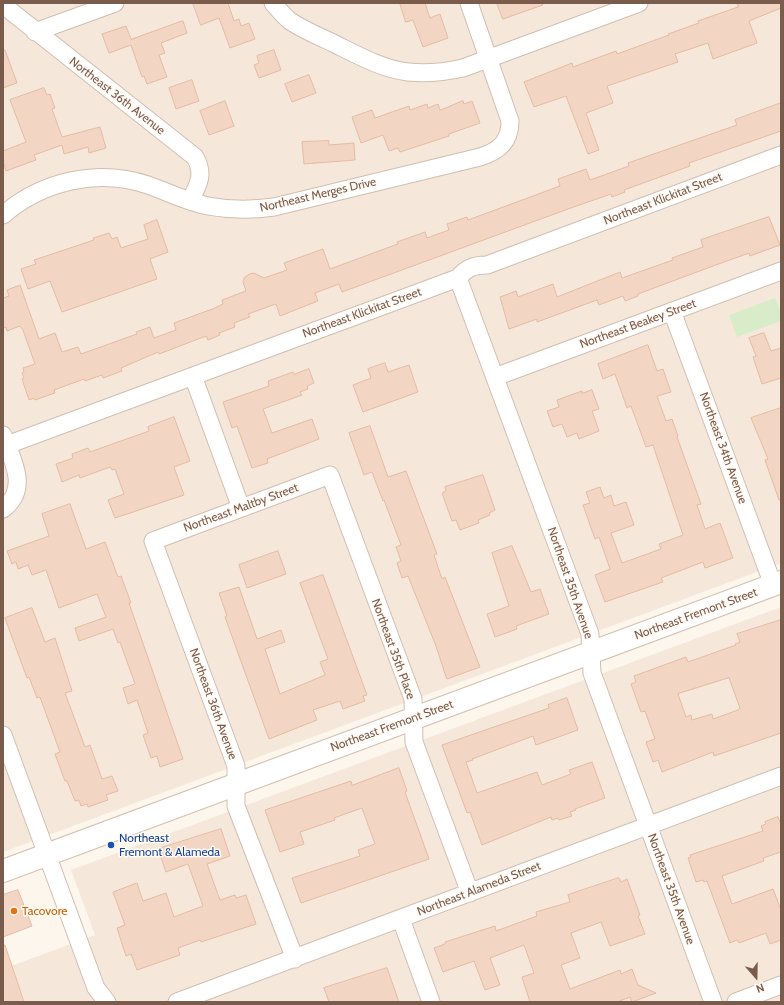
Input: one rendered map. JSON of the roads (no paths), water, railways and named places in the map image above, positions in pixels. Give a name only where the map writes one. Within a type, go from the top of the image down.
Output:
[{"type":"main road","name":"Northeast Fremont Street","points":[[3,871],[777,583]]},
{"type":"street","points":[[35,32],[115,3]]},
{"type":"street","points":[[273,3],[289,20],[303,29],[389,68],[408,72],[443,73],[489,59],[639,3]]},
{"type":"street","points":[[468,3],[489,59]]},
{"type":"street","name":"Northeast 36th Avenue","points":[[3,5],[195,158],[200,166],[201,174],[190,201]]},
{"type":"street","name":"Northeast Merges Drive","points":[[3,216],[28,196],[46,188],[81,179],[127,180],[146,184],[190,201],[227,209],[243,210],[274,207],[493,153],[502,146],[507,139],[510,121],[489,59]]},
{"type":"street","name":"Northeast Klickitat Street","points":[[3,509],[9,503],[18,483],[17,474],[5,440],[193,376],[458,278],[465,270],[478,265],[487,266],[781,155]]},
{"type":"street","name":"Northeast Beakey Street","points":[[495,377],[781,271]]},
{"type":"street","name":"Northeast 35th Avenue","points":[[458,278],[590,634],[592,673],[713,1002]]},
{"type":"street","name":"Northeast 34th Avenue","points":[[672,311],[777,583]]},
{"type":"street","points":[[193,376],[241,508]]},
{"type":"street","name":"Northeast Maltby Street","points":[[153,541],[330,475]]},
{"type":"street","name":"Northeast 35th Place","points":[[330,475],[413,699],[414,742],[470,892]]},
{"type":"street","name":"Northeast 36th Avenue","points":[[153,541],[236,766],[236,806],[295,959]]},
{"type":"street","points":[[3,735],[96,988],[107,1002]]},
{"type":"street","name":"Northeast Alameda Street","points":[[177,1002],[209,997],[295,959],[781,776]]},
{"type":"street","points":[[400,919],[431,1002]]},
{"type":"street","points":[[736,1002],[781,986]]},
{"type":"place","name":"Northeast Fremont & Alameda","points":[[111,845]]},
{"type":"place","name":"Tacovore","points":[[14,911]]}]
